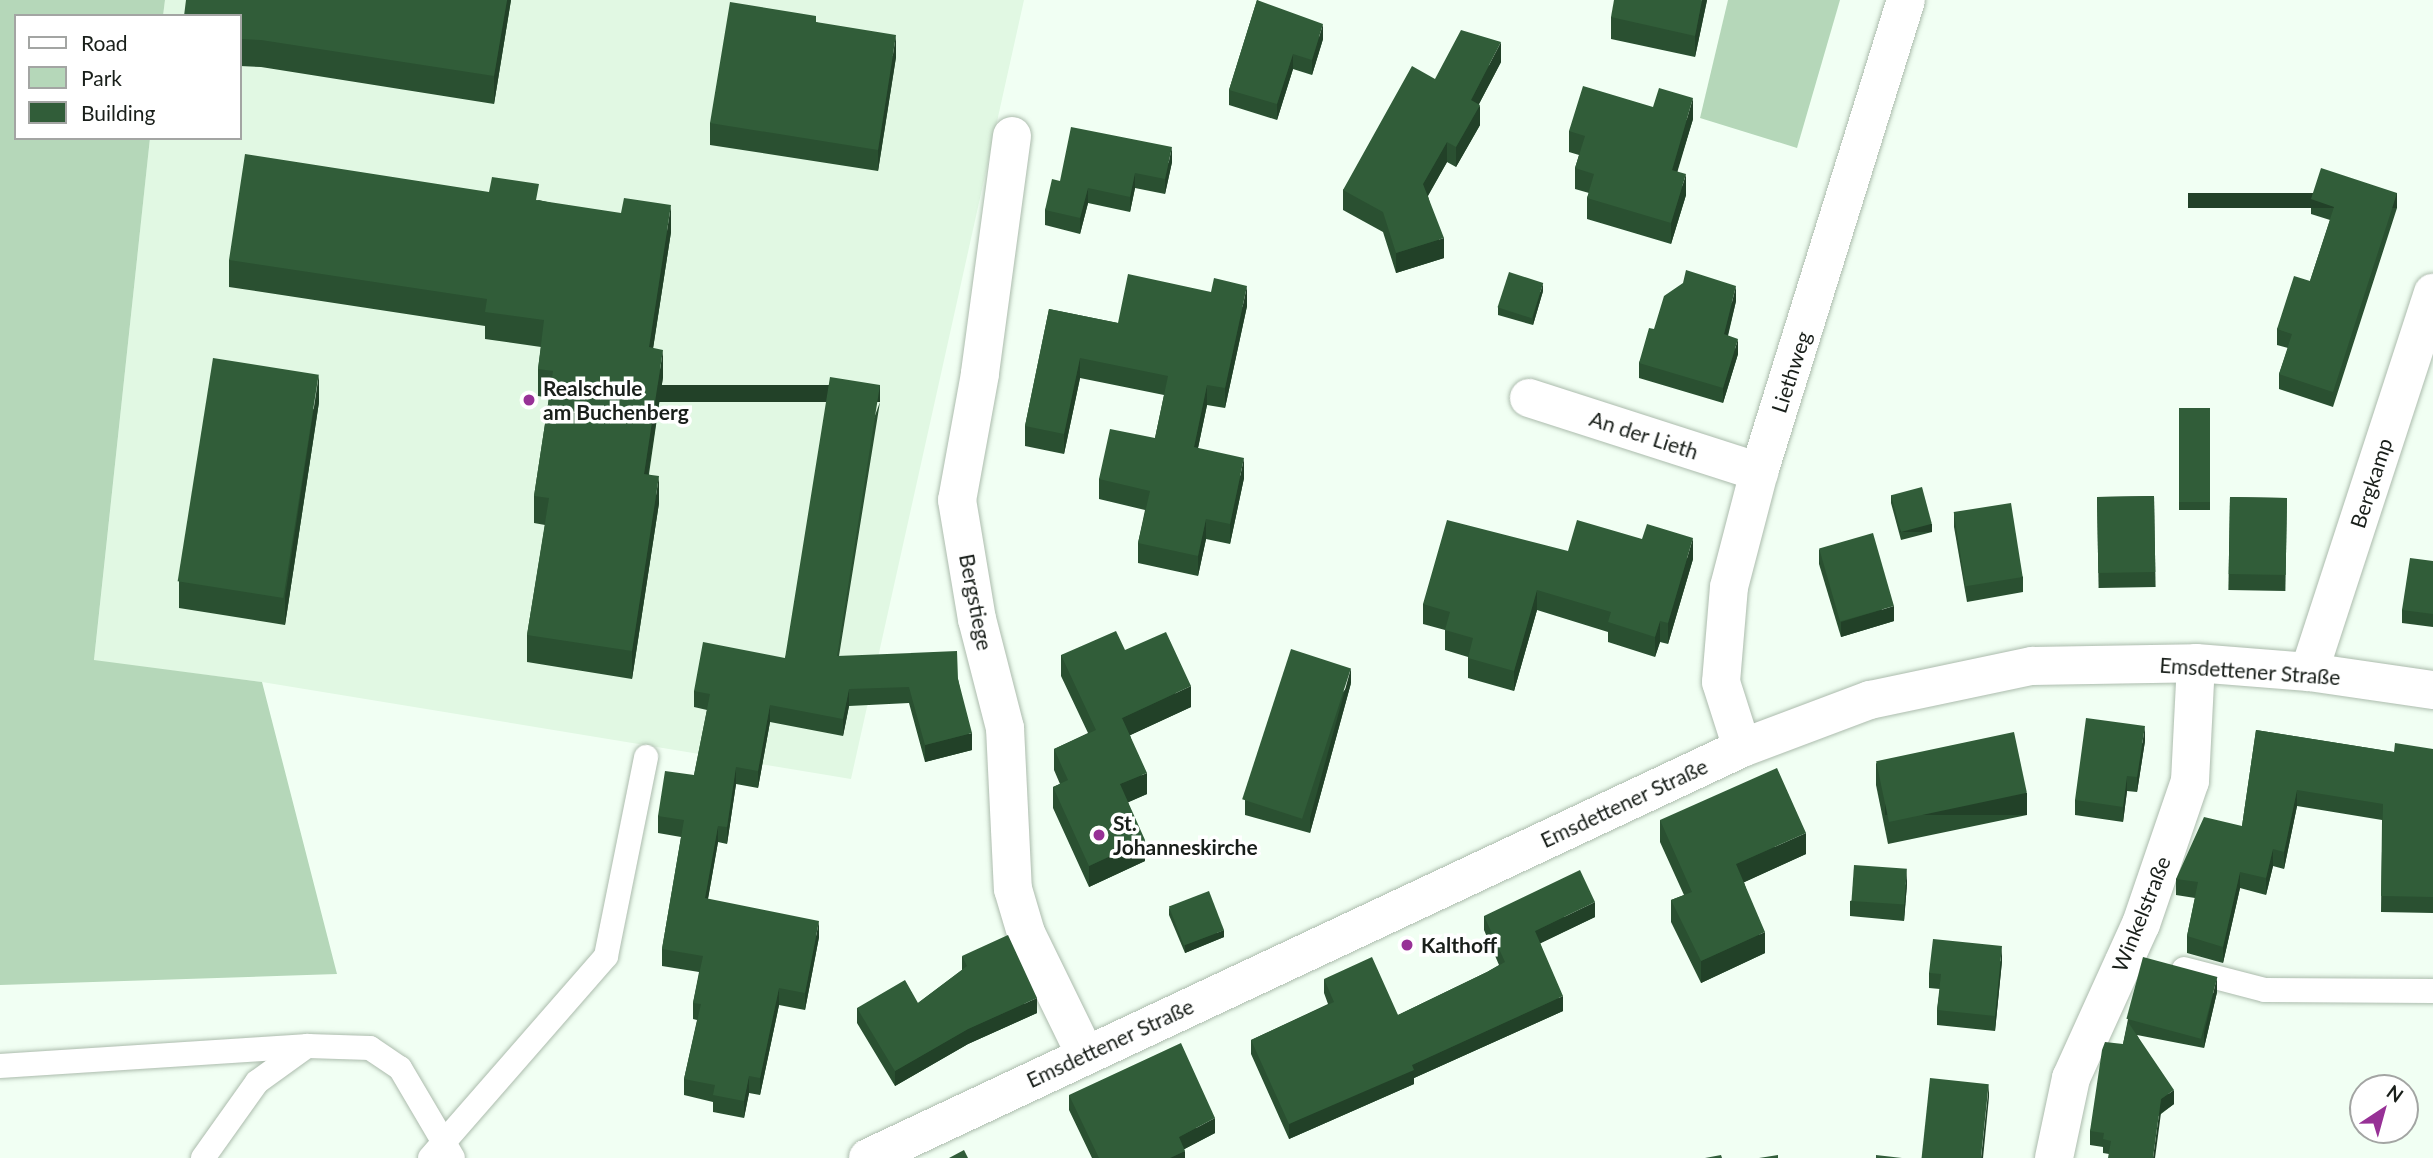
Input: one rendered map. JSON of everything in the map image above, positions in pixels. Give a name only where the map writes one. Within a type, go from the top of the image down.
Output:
[{"type":"street","name":"Liethweg","points":[[1742,748],[1721,682],[1729,587],[1759,472],[1906,0]]},
{"type":"street","name":"Bergstiege","points":[[1012,136],[980,374],[957,500],[978,619],[1005,727],[1013,889],[1026,933],[1085,1054]]},
{"type":"street","name":"Bergkamp","points":[[2309,672],[2433,293]]},
{"type":"street","name":"An der Lieth","points":[[1529,398],[1759,472]]},
{"type":"street","name":"Emsdettener Straße","points":[[868,1158],[1742,748],[1870,700],[2032,666],[2196,663],[2309,672],[2433,690]]},
{"type":"street","name":"Winkelstraße","points":[[2054,1158],[2071,1077],[2147,958],[2190,781],[2196,663]]},
{"type":"lane","points":[[0,1066],[307,1046],[370,1048],[400,1068],[443,1153],[606,956],[646,757]]},
{"type":"lane","points":[[2147,958],[2265,990],[2433,991]]},
{"type":"lane","points":[[203,1158],[257,1082],[307,1046]]},
{"type":"shaded area","name":"Realschule am Buchenberg","points":[[165,0],[1024,0],[851,779],[262,682],[94,661],[150,140],[242,140],[242,14],[163,14]]},
{"type":"green space","points":[[0,0],[165,0],[163,14],[14,14],[14,140],[150,140],[94,660],[262,682],[337,974],[0,985]]},
{"type":"green space","points":[[1728,0],[1840,0],[1797,148],[1700,118]]},
{"type":"building","points":[[186,0],[507,0],[494,76],[242,39],[242,14],[184,14]]},
{"type":"building","points":[[1257,0],[1323,24],[1312,60],[1293,54],[1277,104],[1229,90]]},
{"type":"building","points":[[1614,0],[1702,0],[1695,36],[1611,17]]},
{"type":"building","points":[[730,2],[816,16],[816,22],[896,35],[878,150],[710,123]]},
{"type":"building","points":[[1461,30],[1501,42],[1471,100],[1480,105],[1456,147],[1447,142],[1423,184],[1444,238],[1396,253],[1383,212],[1343,190],[1412,66],[1435,79]]},
{"type":"building","points":[[1583,86],[1653,107],[1659,88],[1693,98],[1672,170],[1686,174],[1671,223],[1587,198],[1594,174],[1575,168],[1585,136],[1569,131]]},
{"type":"building","points":[[1071,127],[1172,147],[1165,179],[1135,173],[1130,197],[1088,188],[1080,218],[1045,210],[1052,179],[1060,181]]},
{"type":"building","points":[[245,154],[489,192],[492,177],[539,184],[536,200],[621,213],[624,198],[671,205],[649,347],[663,350],[644,474],[659,476],[632,651],[527,635],[549,498],[534,496],[553,371],[538,369],[544,320],[485,312],[487,299],[229,260]]},
{"type":"building","points":[[2321,168],[2397,193],[2333,392],[2279,374],[2292,334],[2277,329],[2294,276],[2310,281],[2334,207],[2311,199]]},
{"type":"building","points":[[1686,270],[1736,286],[1724,334],[1738,339],[1723,388],[1639,363],[1649,328],[1654,329],[1664,296],[1683,283]]},
{"type":"building","points":[[1509,272],[1543,283],[1532,318],[1498,307]]},
{"type":"building","points":[[1128,274],[1211,292],[1214,278],[1247,286],[1225,388],[1207,385],[1194,447],[1244,458],[1230,524],[1206,519],[1198,556],[1138,543],[1150,491],[1099,479],[1110,429],[1155,438],[1168,376],[1080,358],[1064,434],[1025,426],[1049,309],[1118,323]]},
{"type":"building","points":[[213,358],[319,375],[283,598],[178,581]]},
{"type":"building","points":[[830,377],[880,385],[837,656],[957,651],[958,679],[972,733],[925,745],[909,687],[849,689],[843,719],[770,705],[758,771],[736,767],[727,827],[718,826],[705,898],[819,921],[805,993],[779,988],[760,1078],[749,1076],[744,1101],[713,1095],[715,1085],[684,1079],[701,1004],[693,1003],[703,956],[662,949],[684,820],[658,816],[665,771],[694,775],[710,694],[694,691],[703,642],[785,658]]},
{"type":"building","points":[[2179,408],[2210,408],[2210,502],[2179,502]]},
{"type":"building","points":[[1922,487],[1932,524],[1901,532],[1891,495]]},
{"type":"building","points":[[2154,496],[2155,572],[2098,573],[2097,497]]},
{"type":"building","points":[[2230,497],[2287,498],[2286,575],[2229,574]]},
{"type":"building","points":[[2011,503],[2023,577],[1965,586],[1954,512]]},
{"type":"building","points":[[1447,520],[1568,551],[1577,520],[1642,539],[1647,524],[1693,538],[1668,623],[1660,621],[1655,637],[1608,622],[1611,612],[1537,590],[1514,671],[1468,658],[1473,638],[1445,630],[1450,612],[1423,604]]},
{"type":"building","points":[[1873,533],[1894,606],[1840,621],[1819,548]]},
{"type":"building","points":[[2410,558],[2433,561],[2433,614],[2402,610]]},
{"type":"building","points":[[1116,631],[1125,650],[1166,632],[1191,686],[1122,718],[1147,773],[1120,784],[1145,840],[1089,866],[1053,787],[1068,780],[1054,749],[1096,730],[1061,655]]},
{"type":"building","points":[[1291,649],[1351,668],[1302,819],[1242,799]]},
{"type":"building","points":[[2086,718],[2145,726],[2137,777],[2127,776],[2123,807],[2075,800]]},
{"type":"building","points":[[2256,730],[2394,752],[2395,743],[2433,749],[2433,897],[2381,896],[2383,804],[2297,790],[2284,852],[2273,849],[2266,878],[2240,872],[2223,947],[2187,936],[2198,882],[2176,879],[2204,817],[2242,826]]},
{"type":"building","points":[[2014,732],[2027,793],[1889,822],[1876,761]]},
{"type":"building","points":[[1777,768],[1806,833],[1736,864],[1765,932],[1701,961],[1671,900],[1692,892],[1660,820]]},
{"type":"building","points":[[1854,865],[1907,869],[1904,905],[1851,901]]},
{"type":"building","points":[[1580,870],[1595,902],[1535,931],[1563,996],[1412,1065],[1414,1070],[1289,1124],[1251,1040],[1334,1002],[1324,979],[1372,957],[1398,1015],[1487,972],[1505,962],[1484,916]]},
{"type":"building","points":[[1209,891],[1224,930],[1184,946],[1169,906]]},
{"type":"building","points":[[1008,935],[1037,998],[968,1029],[895,1071],[857,1008],[905,980],[918,1003],[967,966],[962,956]]},
{"type":"building","points":[[1933,939],[2002,946],[1995,1016],[1937,1010],[1941,974],[1929,973]]},
{"type":"building","points":[[2143,957],[2217,977],[2201,1039],[2126,1019]]},
{"type":"building","points":[[2128,1022],[2174,1090],[2161,1099],[2153,1158],[2108,1158],[2111,1141],[2103,1139],[2104,1133],[2090,1131],[2102,1050],[2105,1042],[2123,1044]]},
{"type":"building","points":[[1181,1043],[1215,1118],[1179,1137],[1185,1151],[1170,1158],[1099,1158],[1069,1095]]},
{"type":"building","points":[[1930,1078],[1989,1084],[1981,1158],[1922,1158]]},
{"type":"building","points":[[964,1150],[968,1158],[949,1158]]},
{"type":"building","points":[[1876,1155],[1902,1158],[1876,1158]]},
{"type":"place","name":"Realschule am Buchenberg","points":[[529,400]]},
{"type":"place","name":"St. Johanneskirche","points":[[1099,835]]},
{"type":"place","name":"Kalthoff","points":[[1407,945]]}]
